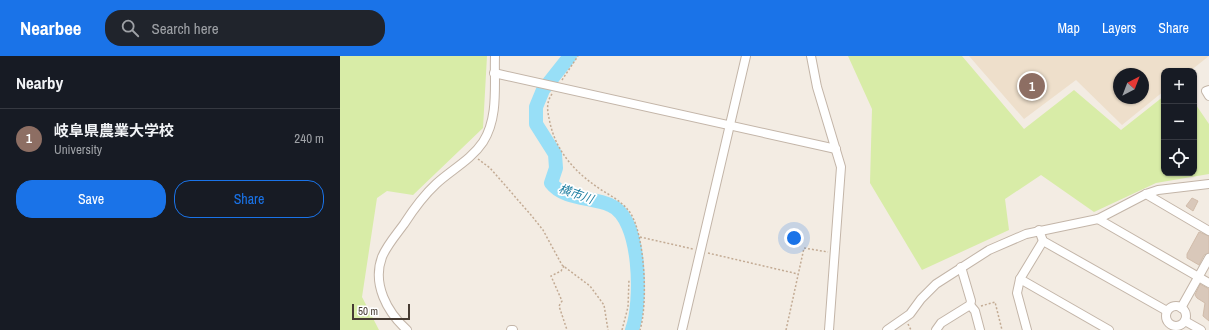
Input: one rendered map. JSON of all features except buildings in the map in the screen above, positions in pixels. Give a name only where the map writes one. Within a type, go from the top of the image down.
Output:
[{"type":"street","points":[[406,330],[391,314],[383,298],[380,284],[382,258],[388,247],[426,194],[473,154],[483,142],[492,120],[495,56]]},
{"type":"street","points":[[682,330],[728,126],[746,56]]},
{"type":"street","points":[[811,56],[817,87],[841,167],[829,330]]},
{"type":"street","points":[[494,73],[836,149]]},
{"type":"street","points":[[1209,90],[1206,91],[1209,96]]},
{"type":"street","points":[[886,330],[910,314],[921,299],[936,284],[989,250],[1026,234],[1040,230],[1086,223],[1098,219],[1146,194],[1170,188],[1209,184]]},
{"type":"street","points":[[1146,194],[1209,231]]},
{"type":"street","points":[[1098,219],[1209,283]]},
{"type":"street","points":[[1040,230],[1043,241],[1167,311]]},
{"type":"street","points":[[1026,330],[1017,294],[1020,279],[1043,241]]},
{"type":"street","points":[[1181,308],[1209,258]]},
{"type":"street","points":[[961,267],[980,330]]},
{"type":"street","points":[[1020,279],[1109,330]]},
{"type":"street","points":[[1172,307],[1181,308],[1186,314],[1185,321],[1178,326],[1170,328],[1166,317],[1167,311],[1172,307]]},
{"type":"street","points":[[936,330],[941,323],[973,308]]},
{"type":"street","points":[[1185,321],[1201,330]]},
{"type":"path","points":[[578,56],[549,99],[547,108],[554,138],[568,161],[584,178],[620,202],[630,212],[640,237],[644,314],[640,330]]},
{"type":"path","points":[[473,154],[490,168],[511,194],[531,215],[543,230],[564,266],[590,286],[604,305],[607,315],[608,330]]},
{"type":"path","points":[[640,237],[798,274]]},
{"type":"path","points":[[786,330],[804,248],[835,253]]},
{"type":"path","points":[[564,266],[561,271],[552,276],[562,301],[560,306],[566,330]]},
{"type":"path","points":[[622,330],[628,307],[629,279]]},
{"type":"path","points":[[973,308],[995,302],[1002,330]]},
{"type":"shaded area","points":[[969,56],[1209,56],[1194,68],[1161,68],[1161,93],[1149,103],[1149,68],[1113,68],[1113,104],[1148,104],[1122,125],[1076,80],[1024,119]]},
{"type":"green space","points":[[340,56],[487,56],[483,128],[413,195],[387,191],[377,198],[362,297],[379,330],[340,330]]},
{"type":"green space","points":[[848,56],[962,56],[1024,129],[1074,90],[1121,130],[1161,98],[1161,176],[1197,176],[1197,106],[1209,124],[1209,174],[1156,183],[1094,212],[1041,175],[1005,199],[1009,230],[922,270],[870,183],[872,109]]},
{"type":"waterway","name":"横市川","points":[[570,56],[543,90],[536,107],[536,124],[555,154],[556,168],[551,183],[563,192],[571,195],[610,205],[621,213],[628,226],[634,243],[638,282],[637,301],[632,330]]},
{"type":"place","name":"岐阜県農業大学校","points":[[1032,86]]}]
